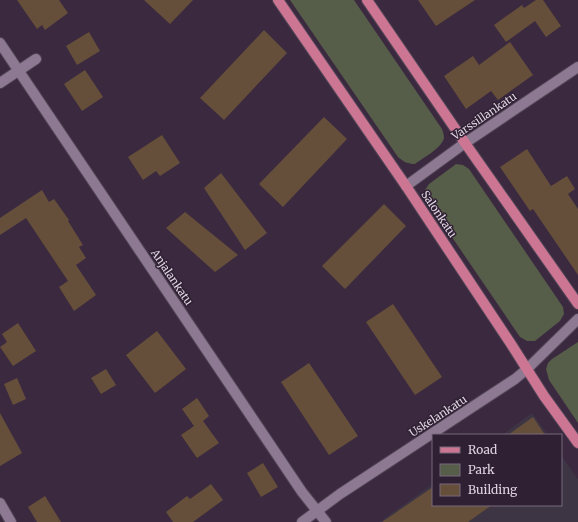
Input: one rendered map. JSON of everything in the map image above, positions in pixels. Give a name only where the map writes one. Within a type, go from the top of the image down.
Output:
[{"type":"main road","name":"Salonkatu","points":[[278,0],[406,186],[544,396],[578,443]]},
{"type":"main road","points":[[367,0],[578,304]]},
{"type":"street","name":"Anjalankatu","points":[[0,43],[302,492],[326,522]]},
{"type":"street","points":[[0,83],[36,59]]},
{"type":"street","name":"Varssillankatu","points":[[406,186],[465,143],[578,67]]},
{"type":"street","name":"Uskelankatu","points":[[302,522],[340,494],[515,379],[578,319]]},
{"type":"street","points":[[0,503],[11,522]]},
{"type":"shaded area","points":[[532,413],[547,434],[503,434]]},
{"type":"shaded area","points":[[562,456],[578,479],[578,522],[379,522],[432,485],[432,506],[562,506]]},
{"type":"green space","points":[[290,0],[354,0],[442,129],[444,135],[443,142],[415,164],[410,164],[398,157]]},
{"type":"green space","points":[[456,164],[463,165],[469,169],[563,307],[564,314],[560,321],[535,341],[527,341],[520,337],[426,199],[425,190],[429,184]]},
{"type":"green space","points":[[578,342],[578,423],[549,380],[546,369],[548,363],[552,359]]},
{"type":"building","points":[[17,0],[59,0],[68,13],[45,30],[42,25],[37,29]]},
{"type":"building","points":[[144,0],[193,0],[170,24]]},
{"type":"building","points":[[418,0],[475,0],[436,26]]},
{"type":"building","points":[[536,0],[543,0],[561,26],[546,37],[535,21],[506,42],[494,25],[522,5],[524,8]]},
{"type":"building","points":[[264,30],[287,53],[224,120],[200,98]]},
{"type":"building","points":[[89,32],[100,51],[77,65],[66,46]]},
{"type":"building","points":[[510,42],[533,75],[498,100],[491,91],[466,109],[444,76],[473,56],[479,65]]},
{"type":"building","points":[[85,70],[103,97],[82,111],[64,84]]},
{"type":"building","points":[[324,117],[347,139],[283,207],[259,184]]},
{"type":"building","points":[[162,135],[180,163],[160,176],[156,171],[143,180],[128,157]]},
{"type":"building","points":[[527,149],[551,186],[567,176],[575,189],[568,194],[578,209],[578,275],[533,209],[530,211],[500,167]]},
{"type":"building","points":[[221,173],[267,233],[245,250],[204,188]]},
{"type":"building","points":[[42,190],[49,202],[54,199],[69,220],[68,221],[83,245],[79,247],[86,258],[76,265],[96,295],[74,311],[59,287],[68,281],[26,218],[0,235],[0,218]]},
{"type":"building","points":[[384,204],[406,226],[345,289],[322,266]]},
{"type":"building","points":[[185,212],[238,255],[215,272],[166,228]]},
{"type":"building","points":[[393,304],[442,377],[415,395],[366,322]]},
{"type":"building","points":[[18,323],[36,351],[13,366],[0,347],[7,342],[2,334]]},
{"type":"building","points":[[157,331],[186,369],[155,393],[126,355]]},
{"type":"building","points":[[309,363],[358,436],[329,455],[281,382]]},
{"type":"building","points":[[106,369],[116,385],[101,394],[91,378]]},
{"type":"building","points":[[17,378],[26,399],[13,405],[4,384]]},
{"type":"building","points":[[197,398],[209,416],[203,421],[219,443],[197,458],[181,435],[194,426],[182,409]]},
{"type":"building","points":[[0,413],[22,453],[0,466]]},
{"type":"building","points":[[533,417],[544,434],[509,434]]},
{"type":"building","points":[[263,463],[278,487],[261,497],[247,473]]},
{"type":"building","points":[[211,484],[223,500],[193,522],[173,522],[166,512],[187,496],[190,499]]},
{"type":"building","points":[[432,488],[432,506],[491,506],[468,522],[382,522]]},
{"type":"building","points":[[45,496],[61,522],[37,522],[28,507]]}]
